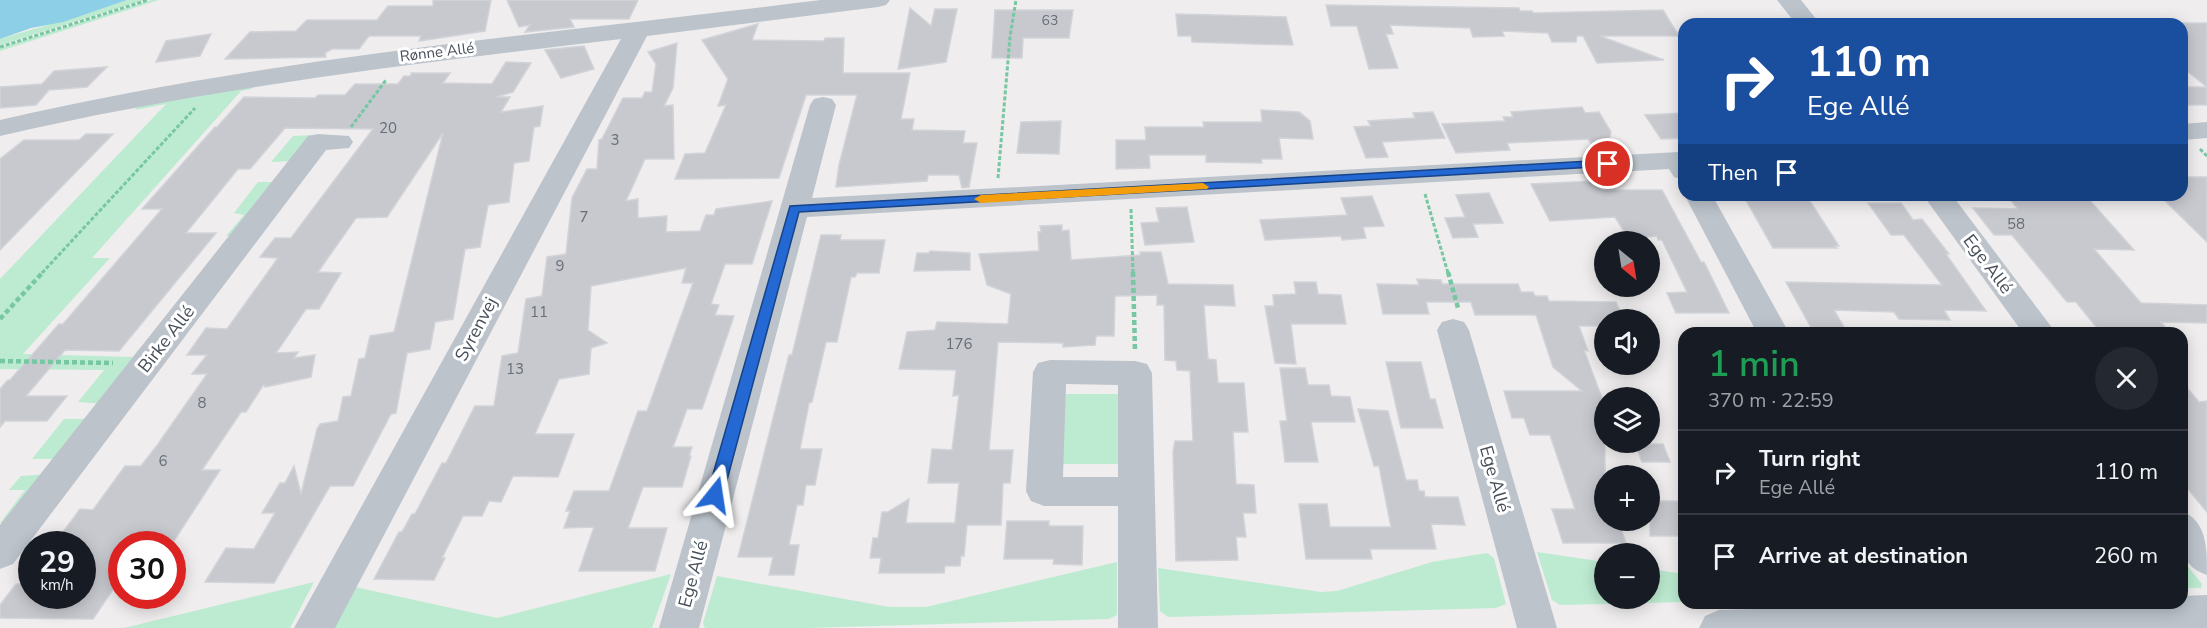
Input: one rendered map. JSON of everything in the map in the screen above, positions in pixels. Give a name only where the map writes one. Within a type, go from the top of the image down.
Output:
[{"type":"street","name":"Rønne Allé","points":[[0,128],[136,98],[405,56],[878,0]]},
{"type":"street","points":[[1790,0],[1804,18]]},
{"type":"street","name":"Syrenvej","points":[[314,628],[638,30]]},
{"type":"street","name":"Ege Allé","points":[[679,628],[823,105]]},
{"type":"street","points":[[2188,132],[2207,130]]},
{"type":"street","name":"Birke Allé","points":[[0,553],[318,142],[339,142]]},
{"type":"street","points":[[794,208],[1678,160]]},
{"type":"street","points":[[1701,201],[1770,327]]},
{"type":"street","name":"Ege Allé","points":[[1941,201],[2036,327]]},
{"type":"street","name":"Ege Allé","points":[[1453,330],[1537,628]]},
{"type":"street","points":[[1136,492],[1044,491],[1050,372],[1135,373],[1138,628]]},
{"type":"street","points":[[2188,534],[2207,559]]},
{"type":"street","points":[[1719,628],[1924,612],[2068,623],[2207,612]]},
{"type":"path","points":[[0,47],[148,0]]},
{"type":"path","points":[[996,198],[1010,37],[1016,0]]},
{"type":"path","points":[[339,142],[405,56]]},
{"type":"path","points":[[0,319],[218,84]]},
{"type":"path","points":[[1419,174],[1462,323],[1453,330]]},
{"type":"path","points":[[1131,191],[1135,373]]},
{"type":"path","points":[[0,361],[147,363]]},
{"type":"green space","points":[[127,0],[144,0],[0,45],[0,39]]},
{"type":"green space","points":[[152,0],[159,0],[0,51],[0,48]]},
{"type":"green space","points":[[258,82],[251,89],[241,91],[92,258],[110,258],[23,354],[133,357],[138,350],[147,351],[105,404],[78,402],[104,370],[0,369],[0,279],[166,104],[135,110],[141,102]]},
{"type":"green space","points":[[313,135],[291,161],[271,162],[293,136]]},
{"type":"green space","points":[[258,182],[271,182],[276,185],[236,236],[226,236],[244,215],[234,213]]},
{"type":"green space","points":[[1059,394],[1126,394],[1126,464],[1056,464]]},
{"type":"green space","points":[[64,419],[94,419],[63,459],[32,459]]},
{"type":"green space","points":[[50,474],[10,524],[0,523],[25,490],[9,490],[21,476]]},
{"type":"green space","points":[[1537,552],[1594,560],[1594,604],[1560,605],[1552,600]]},
{"type":"green space","points":[[1487,553],[1494,558],[1506,604],[1496,608],[1168,617],[1160,611],[1158,568],[1321,592],[1337,591],[1432,562]]},
{"type":"green space","points":[[1117,562],[1117,615],[1109,619],[807,628],[705,628],[703,623],[717,576],[889,607],[926,607]]},
{"type":"green space","points":[[2188,566],[2202,584],[2201,588],[2188,588]]},
{"type":"green space","points":[[1660,570],[1678,573],[1678,602],[1660,603]]},
{"type":"green space","points":[[671,574],[652,628],[332,628],[355,587],[497,618]]},
{"type":"green space","points":[[314,582],[290,628],[124,628]]},
{"type":"water","points":[[0,0],[127,0],[63,22],[31,28],[0,39]]},
{"type":"building","points":[[433,0],[491,0],[485,31],[419,41],[421,36],[369,36],[359,49],[332,49],[325,53],[326,57],[225,59],[250,32],[296,31],[307,20],[377,20],[388,6],[433,6]]},
{"type":"building","points":[[507,0],[638,0],[629,19],[570,19],[574,27],[525,32],[530,25],[519,27]]},
{"type":"building","points":[[1326,5],[1519,8],[1520,11],[1532,11],[1533,13],[1663,10],[1678,36],[1600,36],[1664,60],[1597,63],[1583,36],[1577,36],[1576,42],[1552,42],[1548,33],[1502,31],[1504,36],[1473,37],[1470,28],[1390,25],[1393,34],[1386,34],[1398,68],[1369,69],[1357,26],[1331,26]]},
{"type":"building","points":[[910,8],[931,26],[935,9],[957,9],[946,62],[898,69]]},
{"type":"building","points":[[995,10],[1073,10],[1069,38],[1023,38],[1022,58],[992,58]]},
{"type":"building","points":[[1176,14],[1286,17],[1293,45],[1192,42],[1191,36],[1178,36]]},
{"type":"building","points":[[2188,23],[2207,23],[2207,87],[2188,72]]},
{"type":"building","points":[[758,24],[752,40],[824,41],[825,38],[844,38],[843,73],[910,73],[901,119],[914,119],[912,130],[965,131],[963,143],[977,143],[969,187],[962,188],[959,175],[928,175],[927,181],[836,187],[839,165],[857,95],[806,95],[779,178],[675,179],[685,154],[705,153],[726,105],[718,106],[728,79],[702,40]]},
{"type":"building","points":[[211,34],[200,56],[156,62],[166,41]]},
{"type":"building","points":[[677,43],[673,88],[664,106],[673,105],[674,159],[645,159],[626,201],[638,199],[638,218],[667,216],[666,232],[700,231],[706,215],[714,215],[716,209],[772,201],[752,264],[725,264],[711,304],[719,305],[715,315],[734,316],[702,409],[687,409],[673,447],[692,447],[682,487],[643,487],[628,528],[667,528],[655,571],[579,571],[594,527],[564,528],[570,511],[566,511],[574,491],[609,491],[638,411],[647,411],[693,283],[682,283],[686,268],[591,286],[588,330],[607,343],[591,348],[589,374],[559,379],[535,434],[574,434],[558,477],[513,476],[501,502],[489,501],[482,516],[463,516],[434,580],[374,579],[399,532],[402,532],[412,514],[415,514],[442,463],[446,463],[475,406],[494,406],[502,356],[518,353],[526,299],[542,296],[547,257],[566,254],[572,198],[587,169],[597,169],[599,140],[602,139],[623,98],[642,98],[645,92],[652,92],[656,64],[648,52]]},
{"type":"building","points":[[584,46],[594,69],[561,78],[545,50]]},
{"type":"building","points":[[506,62],[531,63],[513,92],[496,97],[510,97],[501,112],[543,106],[540,126],[534,127],[529,161],[514,163],[509,202],[488,205],[480,247],[465,249],[453,319],[435,322],[430,349],[407,353],[396,413],[391,414],[353,486],[330,486],[274,583],[205,582],[226,548],[254,549],[275,513],[262,513],[280,483],[285,483],[294,466],[301,494],[317,429],[320,424],[338,421],[343,397],[351,396],[359,359],[365,358],[370,336],[394,332],[443,133],[387,217],[356,218],[318,272],[341,273],[319,309],[306,309],[276,353],[298,352],[294,358],[315,355],[311,377],[265,387],[264,384],[246,412],[241,412],[202,470],[220,470],[180,531],[108,531],[108,597],[93,619],[0,618],[0,605],[16,584],[18,584],[18,609],[96,609],[96,531],[64,531],[80,509],[93,510],[125,466],[141,466],[158,444],[207,374],[192,374],[207,355],[187,355],[206,328],[227,329],[278,258],[260,257],[275,238],[291,238],[373,129],[285,128],[250,169],[238,169],[186,233],[216,233],[119,351],[65,350],[26,396],[67,396],[47,421],[5,421],[0,427],[0,389],[59,324],[63,324],[162,209],[142,209],[215,127],[244,97],[315,98],[318,95],[345,95],[355,84],[398,84],[404,76],[411,76],[411,73],[450,73],[443,83],[492,84]]},
{"type":"building","points":[[107,67],[87,87],[49,90],[36,105],[0,108],[0,87],[42,84],[54,71]]},
{"type":"building","points":[[2188,87],[2207,87],[2207,105],[2188,105]]},
{"type":"building","points":[[1582,107],[1585,113],[1599,112],[1611,132],[1608,142],[1591,143],[1588,139],[1507,143],[1510,150],[1456,153],[1442,124],[1505,121],[1503,117],[1513,117],[1511,112]]},
{"type":"building","points":[[1261,110],[1299,112],[1310,121],[1313,139],[1279,138],[1282,159],[1261,159],[1262,163],[1206,162],[1206,155],[1149,155],[1150,168],[1116,169],[1116,140],[1146,140],[1145,127],[1204,127],[1203,122],[1262,122]]},
{"type":"building","points":[[1433,112],[1445,138],[1382,142],[1388,157],[1366,158],[1354,127],[1371,126],[1368,121],[1415,118],[1413,113]]},
{"type":"building","points":[[1678,113],[1678,138],[1661,139],[1645,115]]},
{"type":"building","points":[[1061,121],[1059,154],[1017,153],[1021,122]]},
{"type":"building","points":[[86,134],[113,134],[0,250],[0,159],[24,140],[79,140]]},
{"type":"building","points":[[2188,177],[2207,177],[2207,242],[2165,201],[2188,201]]},
{"type":"building","points":[[1595,181],[1601,190],[1662,190],[1701,262],[1704,262],[1729,313],[1676,313],[1667,293],[1687,292],[1660,240],[1660,231],[1624,231],[1615,217],[1550,221],[1531,184]]},
{"type":"building","points":[[1489,193],[1503,223],[1473,224],[1478,237],[1453,238],[1445,218],[1465,217],[1456,195]]},
{"type":"building","points":[[1372,196],[1384,226],[1363,227],[1366,238],[1342,240],[1341,236],[1265,240],[1260,220],[1347,215],[1341,198]]},
{"type":"building","points":[[1746,201],[1810,201],[1839,246],[1835,246],[1837,248],[1773,248]]},
{"type":"building","points":[[2011,201],[2090,201],[2134,250],[2094,249],[2141,303],[2207,305],[2207,323],[2161,322],[2165,327],[2096,327],[2076,302],[2067,302],[2012,235],[1994,235],[1973,208],[2018,209]]},
{"type":"building","points":[[1868,203],[1901,203],[1913,220],[1922,219],[1949,254],[1946,254],[1986,311],[1944,310],[1950,320],[1899,319],[1894,312],[1834,310],[1844,327],[1811,327],[1786,282],[1942,285],[1904,235],[1891,235]]},
{"type":"building","points":[[1187,207],[1194,242],[1145,245],[1141,223],[1159,222],[1156,208]]},
{"type":"building","points":[[1062,225],[1062,231],[1069,230],[1071,260],[1140,255],[1140,252],[1161,252],[1168,284],[1233,285],[1235,306],[1204,305],[1208,359],[1216,360],[1218,383],[1244,383],[1248,432],[1233,432],[1236,484],[1254,485],[1256,513],[1243,513],[1246,537],[1236,537],[1238,560],[1176,561],[1173,452],[1175,441],[1193,441],[1190,371],[1177,370],[1176,361],[1165,360],[1164,305],[1157,305],[1157,295],[1115,296],[1114,336],[1096,336],[1095,345],[1063,347],[1063,343],[998,342],[989,450],[1013,450],[1010,483],[1003,483],[1001,525],[967,525],[964,556],[961,556],[960,566],[945,566],[944,573],[879,573],[881,558],[870,558],[873,538],[878,538],[882,512],[888,512],[909,499],[906,523],[955,523],[959,483],[928,483],[932,449],[952,450],[959,395],[953,396],[956,370],[899,369],[907,332],[935,330],[937,322],[1008,324],[1011,294],[987,285],[979,254],[1039,251],[1040,226]]},
{"type":"building","points":[[821,235],[841,235],[840,240],[885,240],[879,273],[857,273],[855,277],[851,277],[837,342],[826,342],[812,402],[809,403],[800,449],[822,449],[815,485],[806,485],[803,505],[797,505],[789,545],[799,545],[794,575],[769,575],[773,557],[738,557],[789,355],[792,355]]},
{"type":"building","points":[[930,251],[970,253],[970,270],[914,271],[917,253],[929,253]]},
{"type":"building","points":[[1417,279],[1441,280],[1442,284],[1518,284],[1521,292],[1533,292],[1535,296],[1547,296],[1549,301],[1616,302],[1619,309],[1594,309],[1594,326],[1579,326],[1588,351],[1584,350],[1598,387],[1594,387],[1594,453],[1605,453],[1605,465],[1594,465],[1594,531],[1622,531],[1626,543],[1563,543],[1552,509],[1575,509],[1550,435],[1530,435],[1524,418],[1512,418],[1504,391],[1582,391],[1553,367],[1536,315],[1475,315],[1471,302],[1426,302],[1429,314],[1383,314],[1377,284],[1419,285]]},
{"type":"building","points":[[1294,282],[1316,282],[1318,294],[1341,295],[1346,324],[1291,324],[1296,364],[1275,363],[1265,306],[1274,306],[1273,295],[1296,294]]},
{"type":"building","points":[[1386,362],[1421,362],[1430,399],[1435,399],[1443,428],[1401,428]]},
{"type":"building","points":[[1280,368],[1305,368],[1308,385],[1329,385],[1331,396],[1350,397],[1355,422],[1311,422],[1318,462],[1285,462],[1280,421],[1287,421]]},
{"type":"building","points":[[2188,389],[2199,402],[2207,401],[2207,512],[2188,489]]},
{"type":"building","points":[[1358,409],[1388,411],[1406,480],[1417,480],[1419,491],[1424,491],[1425,497],[1458,497],[1465,525],[1431,524],[1436,549],[1370,549],[1372,559],[1306,559],[1299,504],[1327,504],[1330,527],[1391,527],[1379,466],[1374,466]]},
{"type":"building","points":[[1660,444],[1663,444],[1670,462],[1642,462],[1638,453],[1660,453]]},
{"type":"building","points":[[1660,501],[1678,501],[1678,536],[1650,536],[1650,531],[1660,531]]},
{"type":"building","points":[[1007,521],[1049,521],[1049,526],[1083,526],[1082,565],[1053,564],[1054,559],[1004,559]]},
{"type":"slow traffic","points":[[981,199],[1203,187]]},
{"type":"route","points":[[715,495],[794,208],[1608,164]]}]
